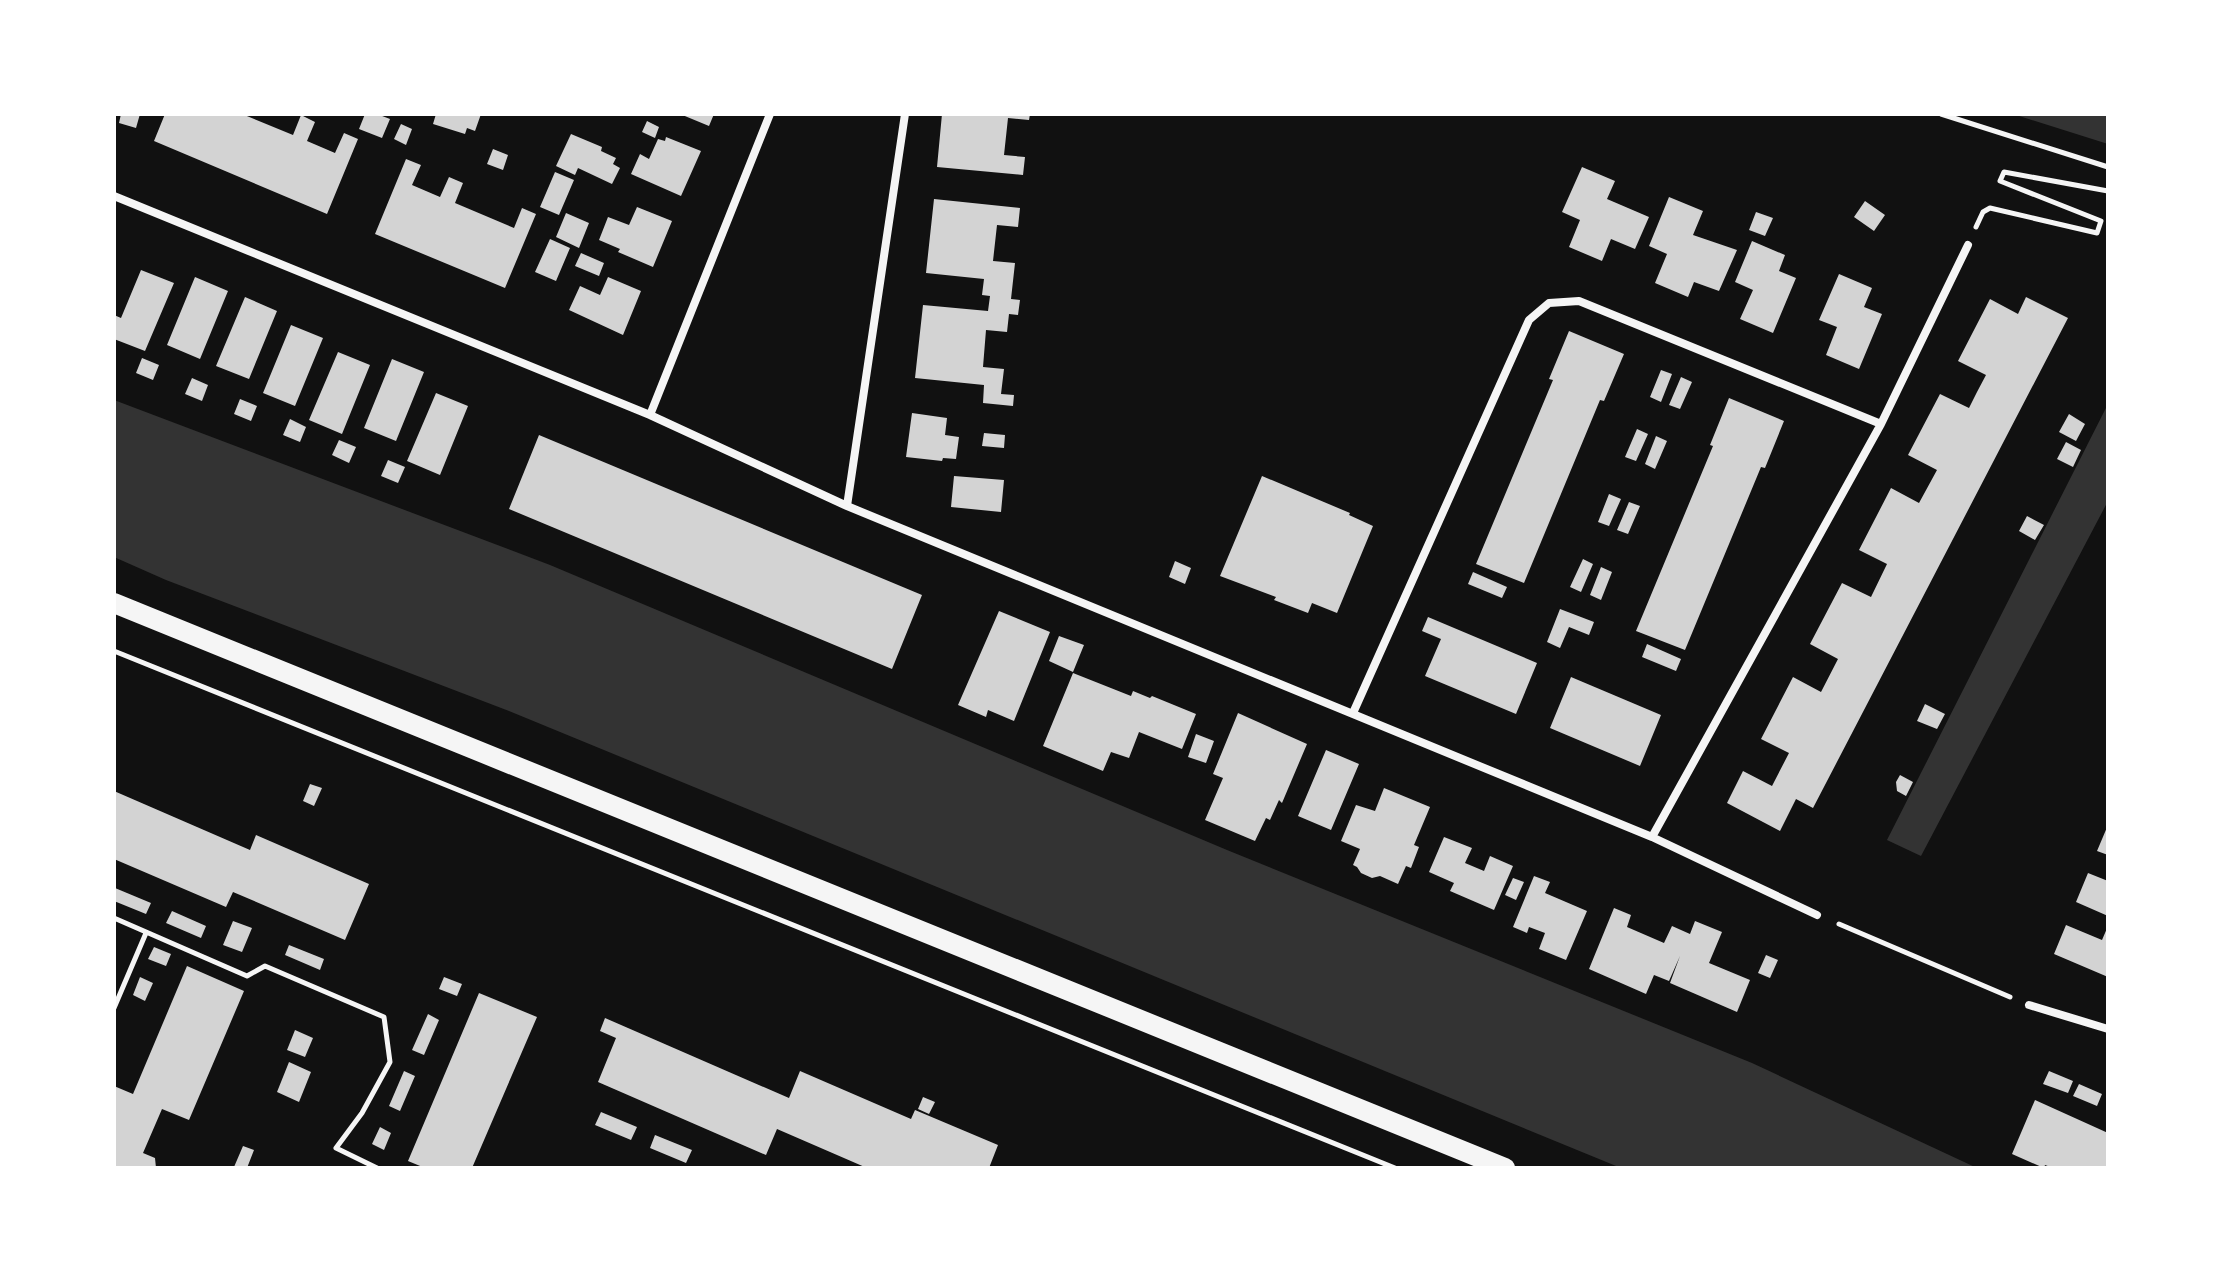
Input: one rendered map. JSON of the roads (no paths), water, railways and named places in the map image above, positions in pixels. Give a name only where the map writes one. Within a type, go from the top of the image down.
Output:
[{"type":"main road","points":[[114,603],[1505,1168]]},
{"type":"street","points":[[650,415],[770,114]]},
{"type":"street","points":[[847,506],[905,114]]},
{"type":"street","points":[[114,196],[650,415],[847,506],[1652,837],[1817,915]]},
{"type":"street","points":[[1652,837],[1881,424],[1968,245]]},
{"type":"street","points":[[1353,713],[1529,320],[1549,303],[1579,301],[1881,424]]},
{"type":"street","points":[[2029,1005],[2108,1029]]}]
